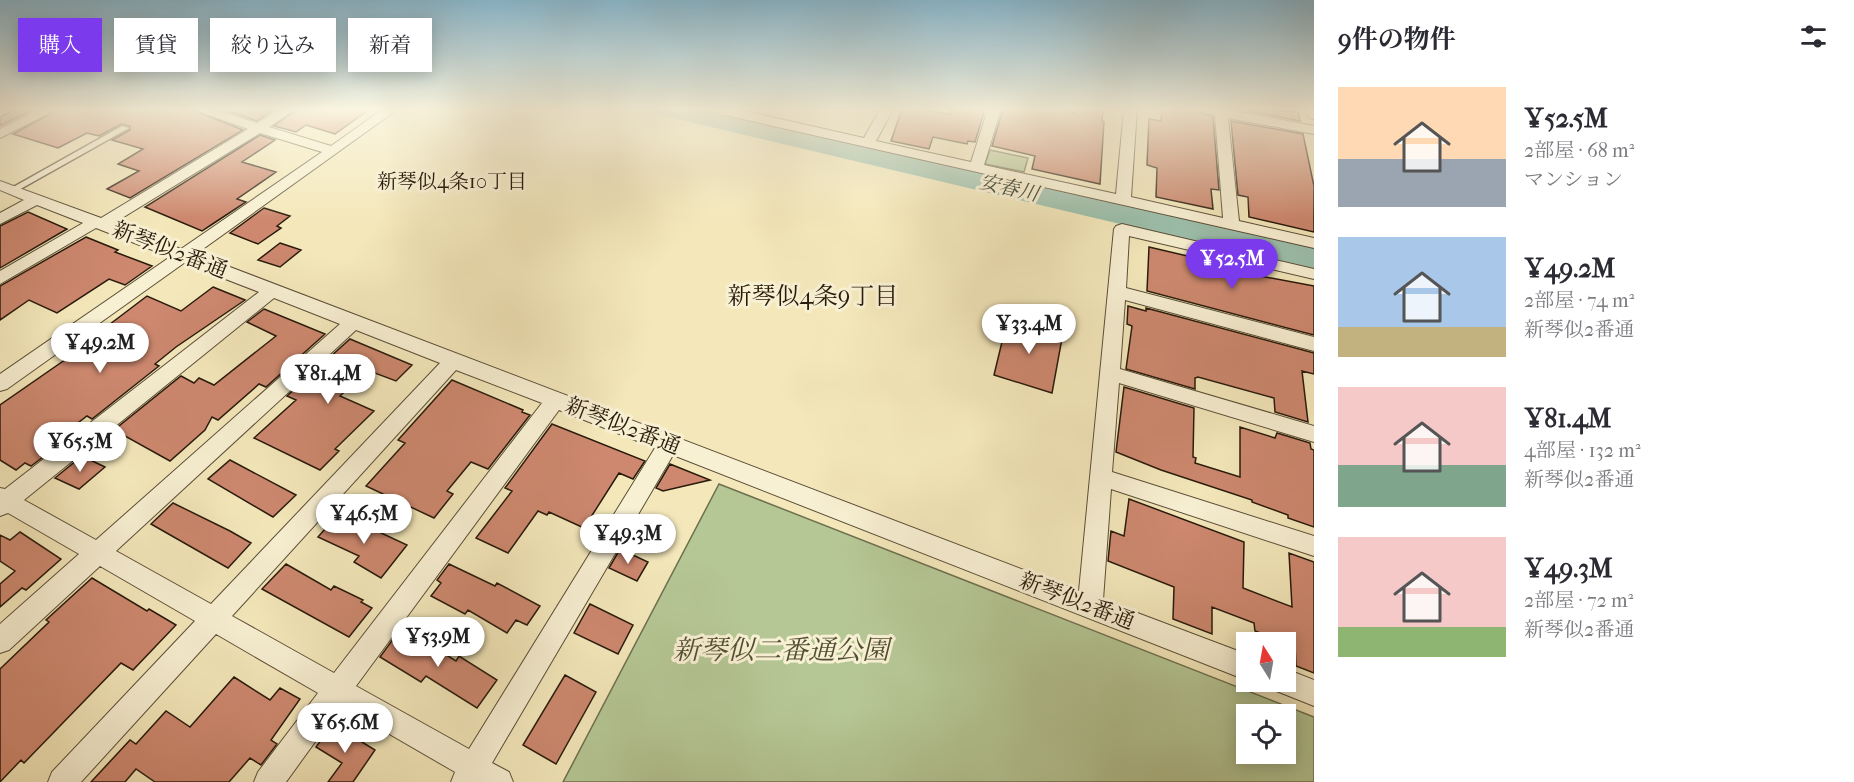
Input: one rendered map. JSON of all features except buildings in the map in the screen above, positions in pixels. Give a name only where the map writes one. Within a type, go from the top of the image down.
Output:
[{"type":"street","points":[[0,278],[230,145]]},
{"type":"street","points":[[316,145],[334,151]]},
{"type":"street","points":[[0,384],[342,145]]},
{"type":"street","points":[[879,145],[1314,243]]},
{"type":"street","points":[[976,167],[983,145]]},
{"type":"street","points":[[1123,199],[1128,145]]},
{"type":"street","points":[[1224,145],[1232,223]]},
{"type":"street","name":"新琴似2番通","points":[[6,187],[1236,663]]},
{"type":"street","points":[[0,219],[37,199]]},
{"type":"street","points":[[1090,606],[1122,229],[1314,274]]},
{"type":"street","points":[[273,290],[2,501],[338,690],[470,775],[499,782]]},
{"type":"street","points":[[1117,292],[1314,344]]},
{"type":"street","points":[[0,641],[354,322]]},
{"type":"street","points":[[62,782],[454,360]]},
{"type":"street","points":[[1110,373],[1314,434]]},
{"type":"street","points":[[268,782],[555,400]]},
{"type":"street","points":[[470,775],[669,443]]},
{"type":"street","points":[[1101,477],[1314,546]]},
{"type":"street","points":[[1296,686],[1314,693]]},
{"type":"lane","points":[[6,187],[90,145]]},
{"type":"green space","points":[[990,150],[1028,158],[1024,172],[985,164]]},
{"type":"green space","name":"新琴似二番通公園","points":[[719,484],[1236,686],[1236,692],[1250,692],[1281,704],[1236,704],[1236,764],[1296,764],[1296,710],[1314,717],[1314,782],[563,782]]},
{"type":"waterway","name":"安春川","points":[[829,145],[1152,223],[1314,259]]},
{"type":"district","name":"新琴似4条10丁目","points":[[452,181]]},
{"type":"district","name":"新琴似4条9丁目","points":[[813,296]]}]
